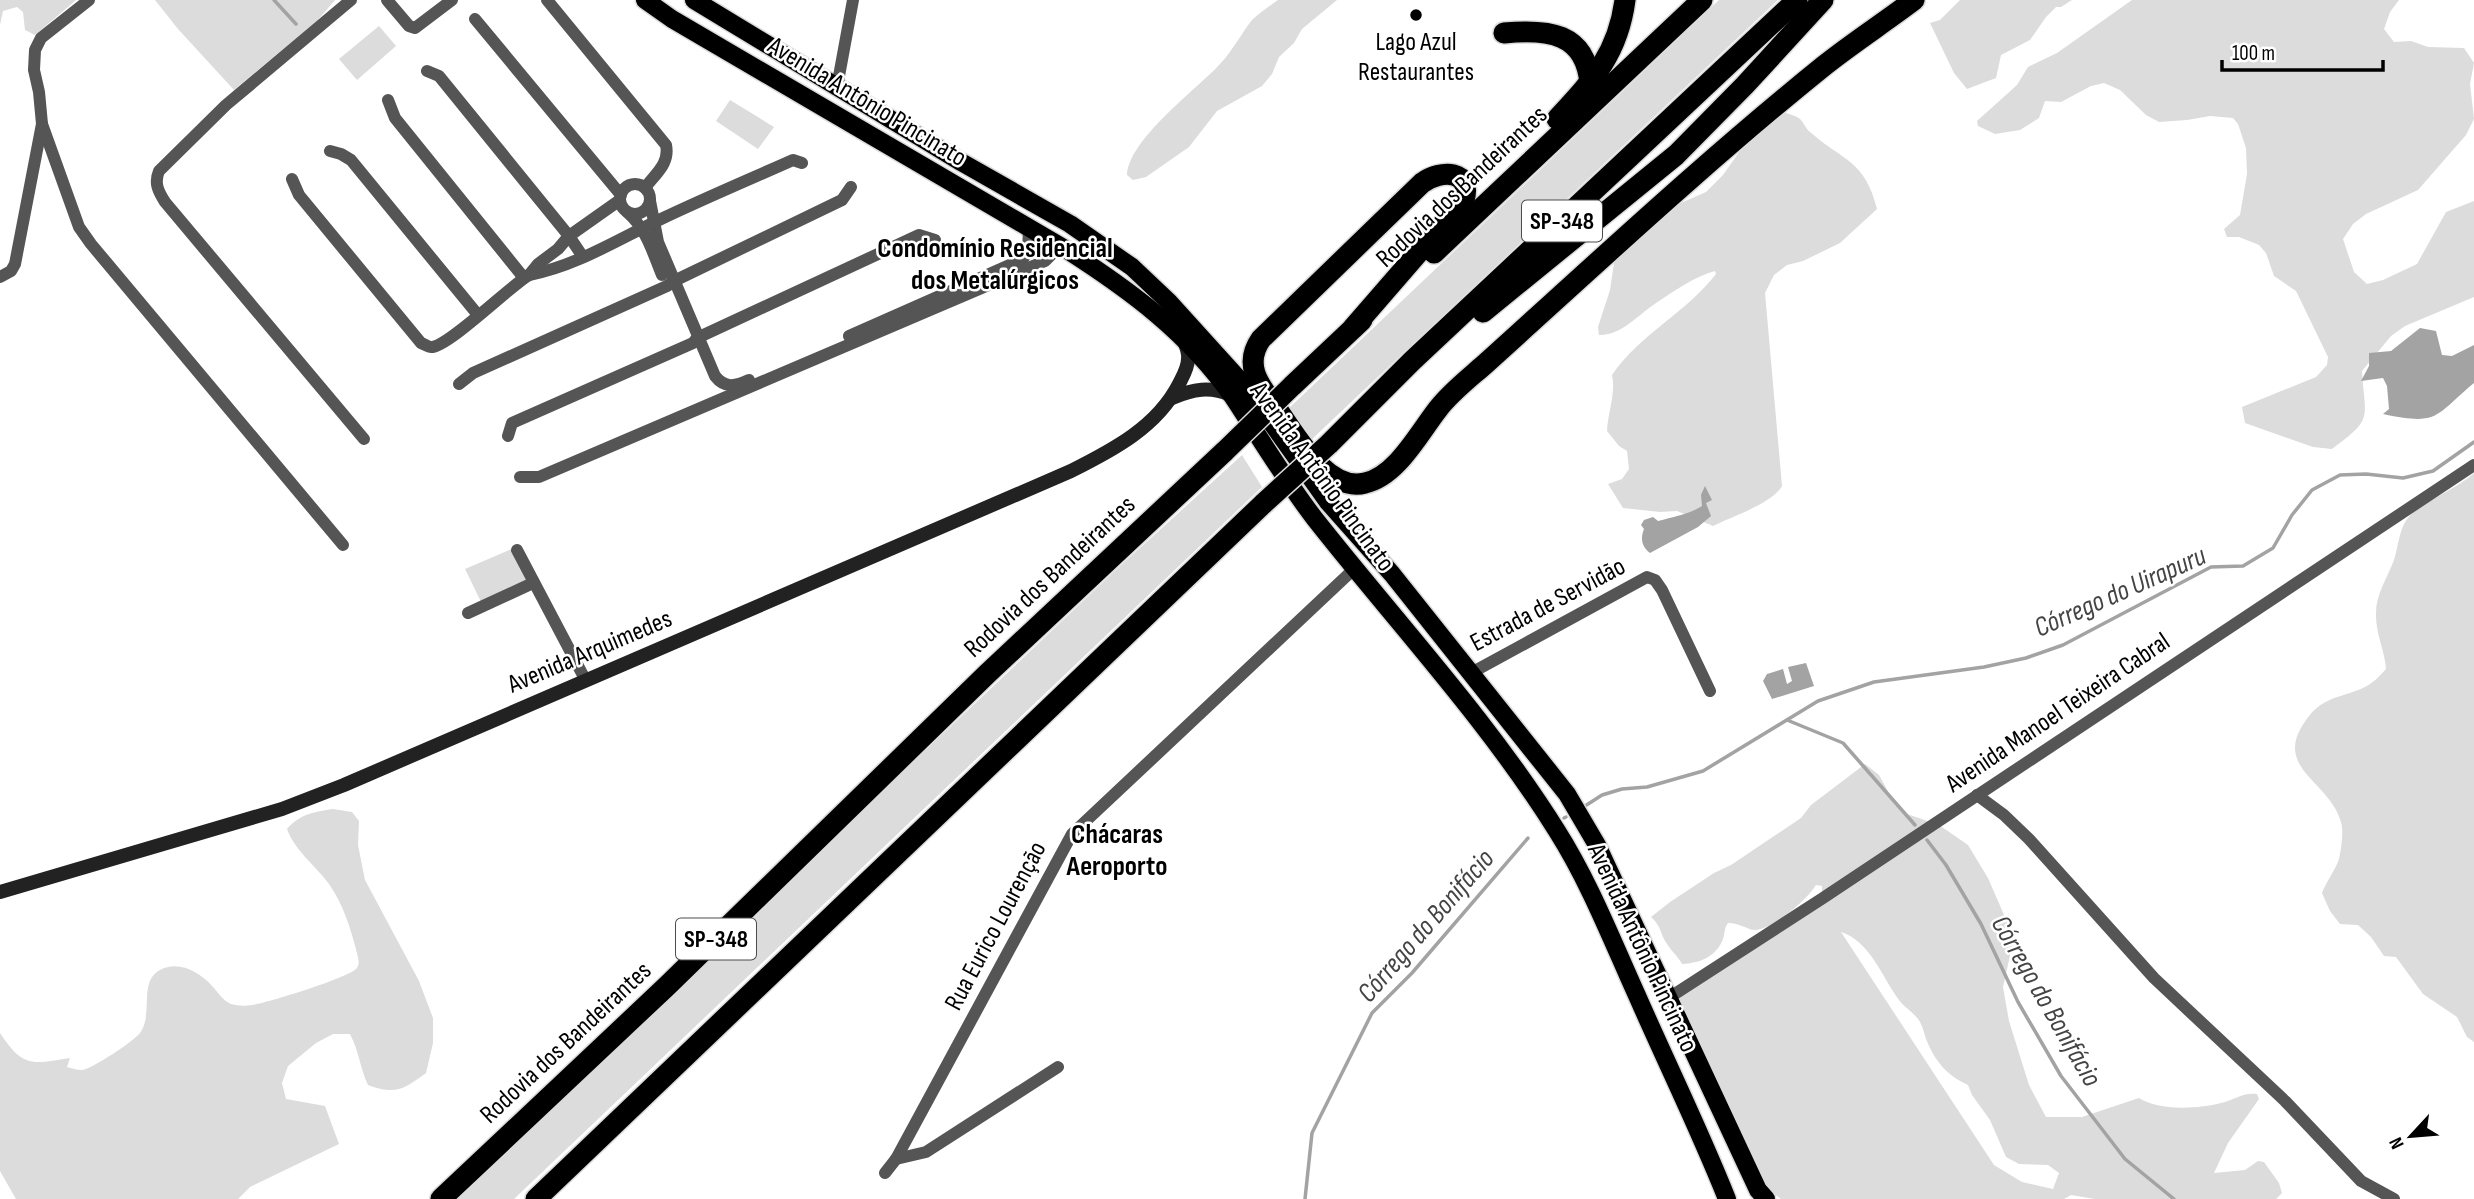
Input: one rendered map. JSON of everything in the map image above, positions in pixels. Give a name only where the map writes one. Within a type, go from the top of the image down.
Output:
[{"type":"highway","points":[[1502,189],[1526,153],[1590,83],[1614,48],[1622,23],[1625,0]]},
{"type":"highway","name":"Rodovia dos Bandeirantes","points":[[440,1199],[667,986],[987,674],[1703,0]]},
{"type":"highway","name":"SP-348","points":[[536,1199],[1329,444],[1412,360],[1797,0]]},
{"type":"highway","points":[[1412,360],[1460,329],[1676,155],[1824,0]]},
{"type":"highway","points":[[1353,328],[1464,200],[1465,188],[1457,177],[1448,173],[1439,174],[1422,183],[1261,339],[1252,358],[1257,380],[1311,456],[1334,477],[1345,483],[1356,484],[1376,479],[1393,466],[1450,396],[1724,149],[1824,65],[1914,0]]},
{"type":"highway","points":[[1504,33],[1540,32],[1559,35],[1574,44],[1584,57],[1589,69],[1590,83]]},
{"type":"main road","name":"Avenida Antônio Pincinato","points":[[645,0],[1060,246],[1122,285],[1183,338],[1231,396],[1278,467],[1354,569],[1465,703],[1539,803],[1577,866],[1727,1199]]},
{"type":"main road","name":"Avenida Antônio Pincinato","points":[[694,0],[1045,210],[1132,267],[1199,332],[1246,387],[1328,502],[1392,574],[1567,794],[1597,845],[1758,1190],[1766,1199]]},
{"type":"main road","points":[[708,39],[716,28],[725,26],[744,31]]},
{"type":"main road","points":[[1045,210],[1057,230],[1060,246]]},
{"type":"main road","name":"Avenida Arquimedes","points":[[0,892],[282,809],[1071,471],[1116,448],[1146,425],[1172,398],[1188,359],[1183,338]]},
{"type":"main road","name":"Avenida Arquimedes","points":[[1172,398],[1206,388],[1231,396]]},
{"type":"main road","points":[[1465,703],[1464,683],[1471,673]]},
{"type":"main road","points":[[1485,729],[1502,740],[1535,783],[1545,785],[1553,777]]},
{"type":"main road","points":[[1652,1030],[1656,1010],[1667,999]]},
{"type":"street","points":[[89,0],[41,38],[35,50],[34,70],[42,124],[79,227],[343,545]]},
{"type":"street","points":[[351,0],[206,123],[166,163],[156,178],[165,202],[364,439]]},
{"type":"street","points":[[387,0],[409,26],[415,28],[452,0]]},
{"type":"street","points":[[547,0],[666,145],[668,155],[645,188]]},
{"type":"street","points":[[837,87],[853,0]]},
{"type":"street","points":[[475,19],[636,220],[671,284],[719,401]]},
{"type":"street","points":[[428,71],[439,76],[569,236],[583,257]]},
{"type":"street","points":[[388,100],[395,118],[527,276]]},
{"type":"street","points":[[0,277],[15,264],[42,124]]},
{"type":"street","points":[[330,151],[351,160],[478,315]]},
{"type":"street","points":[[527,276],[583,257],[793,160],[802,163]]},
{"type":"street","points":[[292,179],[299,195],[421,343],[431,347],[441,345],[527,276],[569,236],[620,197],[623,190],[631,185],[645,188]]},
{"type":"street","points":[[459,384],[473,373],[671,284],[842,200],[851,187]]},
{"type":"street","points":[[645,188],[671,284]]},
{"type":"street","points":[[627,212],[641,212],[650,201]]},
{"type":"street","points":[[695,340],[720,383],[738,385],[1023,259],[1028,251],[1029,228]]},
{"type":"street","points":[[508,436],[512,424],[919,235],[935,240]]},
{"type":"street","points":[[520,477],[539,477],[719,401],[1045,261],[1060,246]]},
{"type":"street","name":"Avenida Manoel Teixeira Cabral","points":[[1667,999],[2474,465]]},
{"type":"street","points":[[517,550],[586,681]]},
{"type":"street","name":"Rua Eurico Lourenção","points":[[885,1173],[897,1159],[1072,834],[1354,569]]},
{"type":"street","name":"Estrada de Servidão","points":[[1471,673],[1647,577],[1655,580],[1662,590],[1710,691]]},
{"type":"street","points":[[468,613],[533,583]]},
{"type":"street","points":[[1977,795],[2004,815],[2029,839],[2154,978],[2285,1101],[2361,1181],[2395,1199]]},
{"type":"street","points":[[897,1159],[926,1152],[1058,1067]]},
{"type":"shaded area","points":[[0,0],[76,0],[35,35],[25,30],[23,12],[17,7],[3,11],[0,25]]},
{"type":"shaded area","points":[[155,0],[335,0],[317,21],[234,90]]},
{"type":"shaded area","points":[[1278,0],[1337,0],[1302,29],[1294,43],[1279,57],[1272,74],[1262,86],[1217,111],[1189,147],[1146,177],[1133,180],[1127,175],[1139,146],[1151,131],[1220,64],[1252,20]]},
{"type":"shaded area","points":[[1719,0],[1778,0],[1311,440],[1288,409]]},
{"type":"shaded area","points":[[1960,0],[2072,0],[2056,7],[2030,40],[2001,55],[1996,78],[1967,89],[1954,73],[1930,23],[1940,20]]},
{"type":"shaded area","points":[[2132,0],[2399,0],[2390,12],[2384,29],[2394,42],[2411,41],[2428,47],[2464,48],[2474,63],[2470,84],[2474,119],[2466,135],[2418,190],[2366,214],[2353,224],[2343,239],[2354,272],[2367,284],[2383,280],[2417,264],[2446,212],[2474,201],[2474,297],[2405,326],[2391,336],[2362,371],[2365,409],[2361,424],[2332,449],[2313,447],[2245,423],[2242,407],[2316,377],[2327,365],[2328,357],[2296,291],[2274,276],[2266,253],[2259,245],[2239,237],[2227,237],[2224,229],[2240,215],[2247,174],[2246,148],[2238,124],[2233,118],[2210,116],[2159,122],[2146,115],[2120,90],[2104,83],[2091,86],[2061,102],[2045,101],[2039,118],[2020,130],[1995,134],[1978,126],[1977,121],[2017,85],[2028,67],[2057,53]]},
{"type":"shaded area","points":[[379,26],[396,46],[357,80],[339,59]]},
{"type":"shaded area","points":[[730,100],[774,127],[758,149],[716,121]]},
{"type":"shaded area","points":[[1779,111],[1800,119],[1810,132],[1859,171],[1866,180],[1877,209],[1840,243],[1803,261],[1787,265],[1774,275],[1765,293],[1782,486],[1761,504],[1713,526],[1677,511],[1623,508],[1608,484],[1622,479],[1629,469],[1627,451],[1619,446],[1607,431],[1612,375],[1636,347],[1691,300],[1716,274],[1715,271],[1692,281],[1622,328],[1599,335],[1598,327],[1610,290],[1614,263],[1647,218],[1706,192],[1723,175],[1742,148]]},
{"type":"shaded area","points":[[2420,328],[2436,331],[2442,355],[2452,356],[2474,345],[2474,383],[2435,415],[2416,419],[2383,414],[2389,409],[2387,386],[2383,378],[2361,381],[2369,366],[2369,353],[2391,351]]},
{"type":"shaded area","points":[[1242,455],[1262,487],[514,1199],[452,1199],[1119,567]]},
{"type":"shaded area","points":[[2474,473],[2474,1042],[2467,1037],[2457,1017],[2423,994],[2396,957],[2384,956],[2371,937],[2358,925],[2340,924],[2330,911],[2322,893],[2339,859],[2342,826],[2334,807],[2298,761],[2295,748],[2298,734],[2316,708],[2366,686],[2386,669],[2376,623],[2376,608],[2404,523],[2420,507]]},
{"type":"shaded area","points":[[1705,486],[1712,500],[1706,503],[1711,516],[1698,527],[1650,553],[1643,542],[1644,529],[1641,525],[1644,520],[1653,517],[1658,521],[1697,509],[1702,506],[1701,495]]},
{"type":"shaded area","points":[[514,548],[533,583],[483,606],[465,569]]},
{"type":"shaded area","points":[[1806,663],[1814,686],[1772,699],[1763,681],[1767,674],[1783,669],[1787,684],[1792,681],[1788,667]]},
{"type":"shaded area","points":[[1865,764],[1879,775],[1895,804],[1907,814],[1939,825],[1968,845],[1988,878],[2014,938],[2003,987],[2009,1021],[2029,1085],[2046,1117],[2082,1117],[2139,1098],[2168,1107],[2190,1107],[2212,1105],[2243,1095],[2257,1094],[2259,1099],[2228,1143],[2214,1173],[2245,1170],[2258,1161],[2264,1162],[2279,1183],[2282,1193],[2276,1199],[2095,1199],[2071,1195],[2064,1199],[1781,1199],[1756,1180],[1677,1008],[1678,997],[1822,896],[1822,886],[1816,885],[1788,913],[1761,929],[1754,930],[1728,923],[1720,945],[1712,955],[1689,963],[1682,964],[1651,917],[1801,818],[1811,805]],"holes":[[[1841,932],[1868,951],[1899,1000],[1919,1021],[1937,1061],[1953,1077],[1968,1085],[1990,1120],[2006,1157],[2019,1164],[2048,1165],[2059,1173],[2053,1189],[2022,1182],[1994,1165]]]},
{"type":"shaded area","points":[[333,809],[352,812],[359,821],[358,845],[365,880],[419,981],[433,1018],[433,1043],[426,1073],[398,1089],[377,1088],[368,1085],[350,1034],[333,1034],[316,1043],[288,1066],[282,1083],[286,1099],[325,1106],[339,1144],[250,1187],[238,1199],[16,1199],[0,1171],[0,1033],[22,1058],[46,1062],[70,1058],[67,1067],[82,1070],[113,1054],[140,1033],[146,1017],[150,982],[153,975],[167,967],[181,967],[195,972],[228,1003],[244,1006],[308,989],[357,968],[355,944],[338,900],[329,884],[300,851],[287,829],[302,817]]},
{"type":"waterway","points":[[274,0],[296,24]]},
{"type":"waterway","name":"Córrego do Uirapuru","points":[[1585,806],[1602,795],[1622,789],[1647,787],[1703,771],[1818,701],[1874,682],[1984,667],[2026,658],[2063,645],[2211,567],[2243,566],[2273,548],[2292,515],[2312,490],[2340,475],[2366,474],[2403,478],[2433,471],[2474,442]]},
{"type":"waterway","points":[[1787,720],[1843,743],[1915,825]]},
{"type":"waterway","name":"Córrego do Bonifácio","points":[[1305,1199],[1312,1133],[1372,1013],[1412,973],[1528,838]]},
{"type":"waterway","name":"Córrego do Bonifácio","points":[[1927,840],[1946,865],[1981,924],[2018,1002],[2061,1076],[2125,1159],[2174,1199]]},
{"type":"place","name":"Lago Azul Restaurantes","points":[[1416,15]]},
{"type":"district","name":"Condomínio Residencial dos Metalúrgicos","points":[[995,264]]},
{"type":"district","name":"Chácaras Aeroporto","points":[[1117,850]]}]
